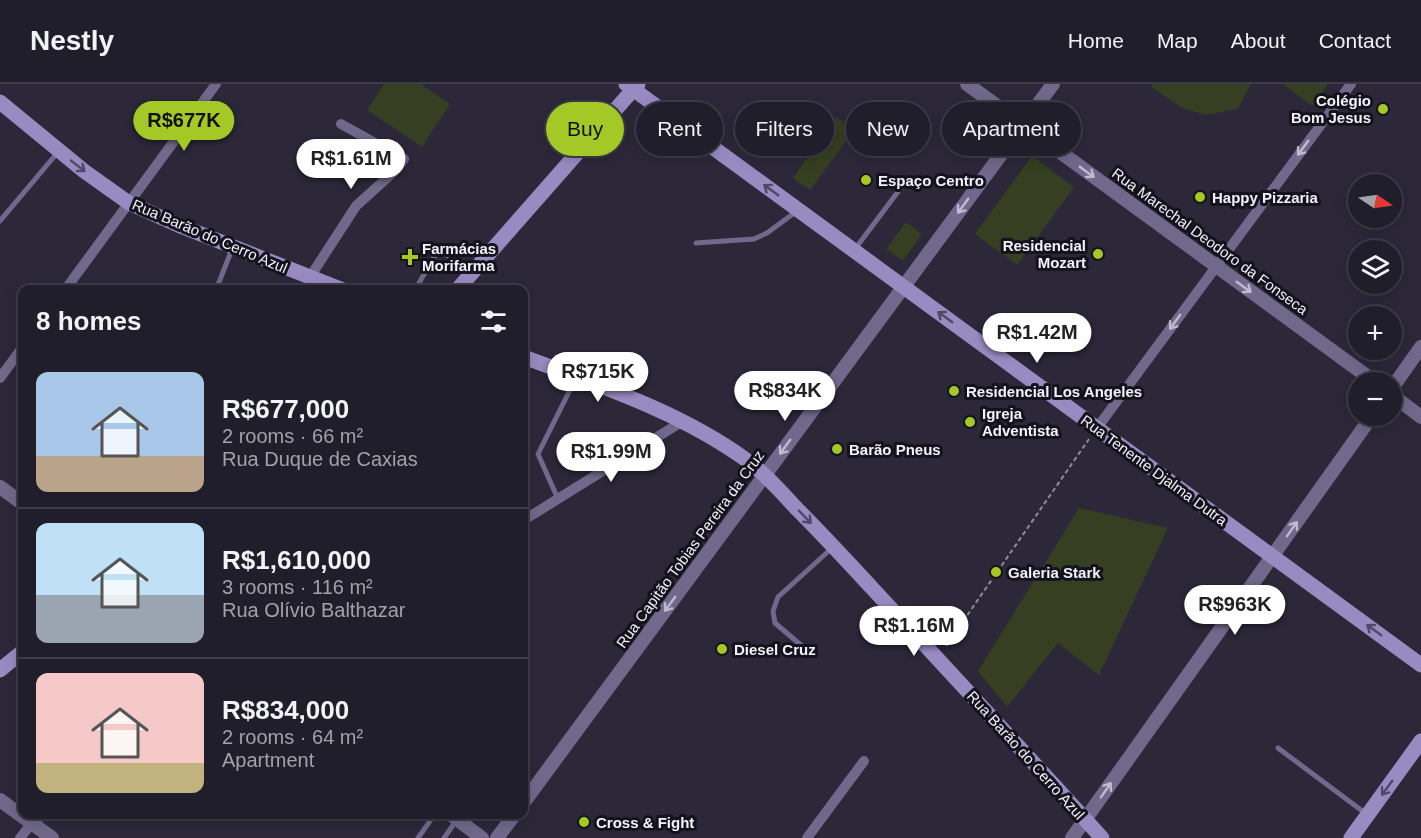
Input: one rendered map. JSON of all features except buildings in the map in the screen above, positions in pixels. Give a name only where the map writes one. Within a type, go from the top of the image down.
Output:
[{"type":"main road","name":"Rua Tenente Djalma Dutra","points":[[633,86],[651,102]]},
{"type":"main road","points":[[461,285],[633,86]]},
{"type":"main road","name":"Rua Barão do Cerro Azul","points":[[0,102],[59,151],[129,203],[316,282]]},
{"type":"main road","name":"Rua Tenente Djalma Dutra","points":[[723,155],[1421,665]]},
{"type":"main road","name":"Rua Barão do Cerro Azul","points":[[528,359],[644,403],[683,421],[746,460],[765,475],[938,658],[1102,838]]},
{"type":"main road","points":[[0,670],[18,655]]},
{"type":"main road","points":[[1351,838],[1421,741]]},
{"type":"street","points":[[69,285],[216,84]]},
{"type":"street","name":"Rua Marechal Deodoro da Fonseca","points":[[967,84],[992,102]]},
{"type":"street","name":"Rua Capitão Tobias Pereira da Cruz","points":[[1040,102],[1053,84]]},
{"type":"street","points":[[1097,428],[1351,84]]},
{"type":"street","points":[[316,282],[356,206],[398,168],[404,159],[341,124]]},
{"type":"street","name":"Rua Capitão Tobias Pereira da Cruz","points":[[528,797],[1000,156]]},
{"type":"street","name":"Rua Marechal Deodoro da Fonseca","points":[[1065,156],[1361,372]]},
{"type":"street","points":[[1402,374],[1421,347]]},
{"type":"street","points":[[0,378],[18,353]]},
{"type":"street","points":[[1402,403],[1421,417]]},
{"type":"street","points":[[528,518],[683,421]]},
{"type":"street","points":[[1072,838],[1365,426]]},
{"type":"street","points":[[0,487],[18,500]]},
{"type":"street","points":[[808,838],[864,761]]},
{"type":"street","points":[[0,800],[18,813]]},
{"type":"street","points":[[26,819],[52,838]]},
{"type":"street","points":[[20,838],[38,819]]},
{"type":"street","points":[[457,819],[482,838]]},
{"type":"street","points":[[497,838],[510,819]]},
{"type":"lane","points":[[0,221],[59,151]]},
{"type":"lane","points":[[854,250],[903,185],[911,182],[931,181]]},
{"type":"lane","points":[[696,243],[754,239],[767,233],[798,210]]},
{"type":"lane","points":[[218,285],[233,246]]},
{"type":"lane","points":[[419,283],[436,254],[445,254],[473,271]]},
{"type":"lane","points":[[558,499],[538,454],[577,377]]},
{"type":"lane","points":[[809,652],[776,622],[773,611],[778,597],[834,546]]},
{"type":"lane","points":[[1278,748],[1367,815]]},
{"type":"lane","points":[[418,838],[431,819]]},
{"type":"lane","points":[[444,838],[453,819]]},
{"type":"path","points":[[938,658],[1097,428]]},
{"type":"green space","points":[[384,84],[421,84],[450,104],[422,147],[367,110]]},
{"type":"green space","points":[[1153,84],[1251,84],[1238,109],[1206,115],[1182,108],[1151,87]]},
{"type":"green space","points":[[1283,84],[1328,84],[1312,106]]},
{"type":"green space","points":[[836,117],[846,124],[846,141],[810,190],[793,178],[809,156],[834,156],[834,120]]},
{"type":"green space","points":[[1032,156],[1074,187],[1017,265],[975,234]]},
{"type":"green space","points":[[906,222],[922,234],[903,261],[886,249]]},
{"type":"green space","points":[[1079,508],[1168,528],[1099,675],[1058,643],[1007,707],[978,671]]},
{"type":"place","name":"Colégio Bom Jesus","points":[[1383,109]]},
{"type":"place","name":"Espaço Centro","points":[[866,180]]},
{"type":"place","name":"Happy Pizzaria","points":[[1200,197]]},
{"type":"place","name":"Residencial Mozart","points":[[1098,254]]},
{"type":"place","name":"Farmácias Morifarma","points":[[410,257]]},
{"type":"place","name":"Residencial Los Angeles","points":[[954,391]]},
{"type":"place","name":"Igreja Adventista","points":[[970,422]]},
{"type":"place","name":"Barão Pneus","points":[[837,449]]},
{"type":"place","name":"Galeria Stark","points":[[996,572]]},
{"type":"place","name":"Diesel Cruz","points":[[722,649]]},
{"type":"place","name":"Cross & Fight","points":[[584,822]]}]
